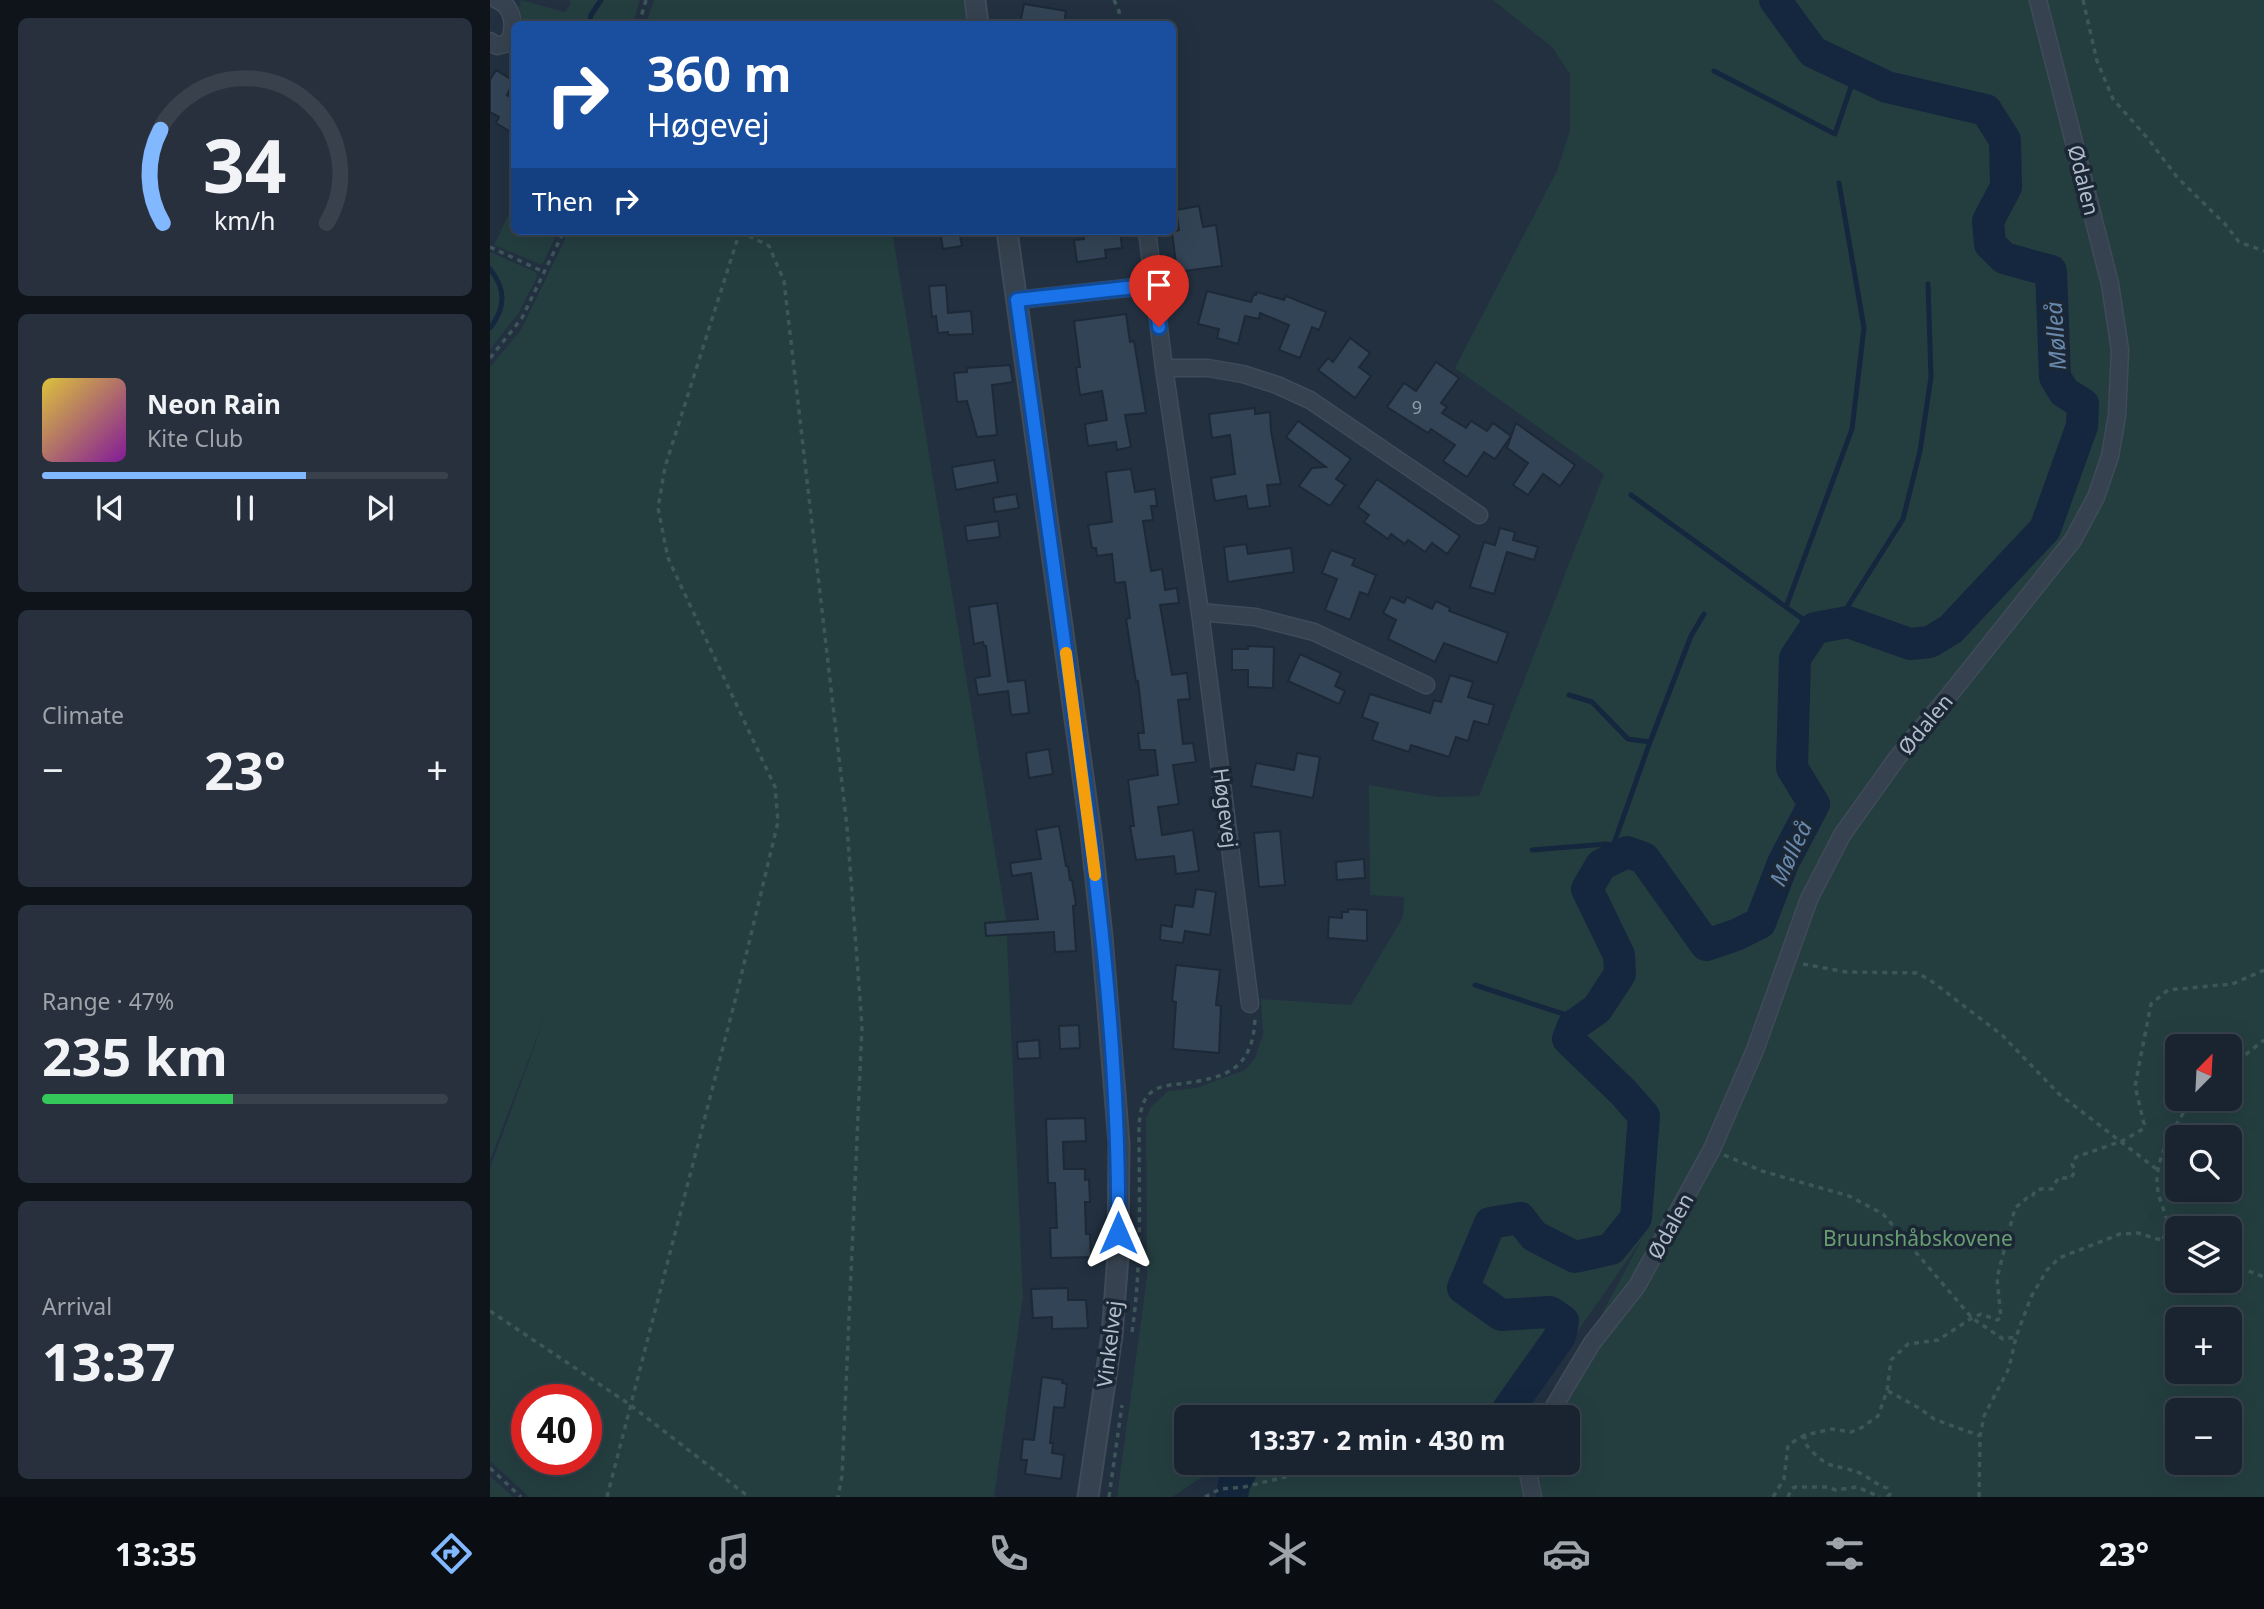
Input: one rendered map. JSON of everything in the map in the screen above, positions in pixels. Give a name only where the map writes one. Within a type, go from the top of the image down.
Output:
[{"type":"street","points":[[497,0],[503,2],[512,21]]},
{"type":"street","points":[[975,0],[978,21]]},
{"type":"street","name":"Ødalen","points":[[1555,1405],[1592,1343],[1637,1286],[1712,1149],[1755,1050],[1808,899],[1842,835],[1897,758],[2073,540],[2096,497],[2110,456],[2117,416],[2120,349],[2110,284],[2038,0]]},
{"type":"street","points":[[490,41],[497,46],[508,43],[511,38]]},
{"type":"street","name":"Vinkelvej","points":[[1008,235],[1091,834],[1119,1143],[1118,1256],[1112,1335],[1088,1497]]},
{"type":"street","name":"Høgevej","points":[[1148,235],[1200,612],[1250,1004]]},
{"type":"street","points":[[1017,300],[1154,285]]},
{"type":"street","points":[[1164,368],[1208,368],[1243,374],[1310,400],[1479,515]]},
{"type":"street","points":[[1200,612],[1255,617],[1314,632],[1426,685]]},
{"type":"street","points":[[1529,1475],[1534,1497]]},
{"type":"path","points":[[640,21],[646,0]]},
{"type":"path","points":[[1114,0],[1120,21]]},
{"type":"path","points":[[2083,0],[2097,61],[2113,99],[2177,177],[2225,223],[2239,242],[2264,251]]},
{"type":"path","points":[[490,358],[522,318],[562,235]]},
{"type":"path","points":[[607,1497],[737,993],[778,822],[775,787],[668,558],[657,509],[665,467],[739,235]]},
{"type":"path","points":[[748,235],[769,246],[784,281],[848,840],[862,1026],[842,1476],[838,1497]]},
{"type":"path","points":[[490,247],[544,272]]},
{"type":"path","points":[[1787,960],[1846,972],[1917,973],[1930,980],[2002,1035],[2059,1094],[2159,1171]]},
{"type":"path","points":[[1773,1497],[1784,1479],[1787,1445],[1805,1435],[1832,1429],[1851,1432],[1878,1416],[1887,1391],[1891,1360],[1908,1344],[1938,1340],[1981,1314],[1997,1320],[2001,1318],[1997,1278],[2015,1208],[2032,1197],[2035,1191],[2052,1189],[2058,1178],[2071,1178],[2075,1171],[2072,1164],[2076,1157],[2122,1141],[2143,1129],[2134,1086],[2151,1004],[2168,990],[2232,984],[2264,970]]},
{"type":"path","points":[[1132,1333],[1136,1307],[1141,1108],[1147,1096],[1163,1086],[1198,1082],[1239,1065],[1248,1054],[1254,1039],[1255,1017],[1250,1004]]},
{"type":"path","points":[[2242,1059],[2263,1043]]},
{"type":"path","points":[[1979,1497],[1980,1436],[1984,1416],[2009,1368],[2016,1336],[2031,1297],[2047,1270],[2059,1258],[2120,1234],[2138,1233],[2163,1239],[2169,1226],[2157,1181],[2167,1140],[2185,1111]]},
{"type":"path","points":[[1712,1149],[1762,1171],[1849,1196],[1883,1214],[1972,1318],[2003,1339],[2016,1336]]},
{"type":"path","points":[[2242,1269],[2264,1277]]},
{"type":"path","points":[[490,1311],[629,1404],[749,1497]]},
{"type":"path","points":[[1887,1391],[1934,1419],[1980,1436]]},
{"type":"path","points":[[1109,1497],[1123,1399]]},
{"type":"path","points":[[1805,1435],[1806,1444],[1819,1460],[1861,1474],[1887,1488],[1890,1494],[1888,1497]]},
{"type":"path","points":[[490,1468],[521,1497]]},
{"type":"path","points":[[1206,1496],[1220,1489],[1244,1487],[1294,1475]]},
{"type":"path","points":[[1788,1497],[1791,1489],[1795,1487],[1828,1487],[1836,1490],[1857,1487],[1880,1497]]},
{"type":"green space","points":[[521,0],[565,12],[570,0],[640,0],[634,21],[523,21],[519,8]]},
{"type":"green space","points":[[654,0],[963,0],[966,21],[647,21]]},
{"type":"green space","name":"Bruunshåbskovene","points":[[1493,0],[2264,0],[2264,1497],[1223,1497],[1228,1475],[1580,1475],[1580,1405],[1553,1405],[1642,1239],[1526,1405],[1174,1405],[1174,1475],[1206,1475],[1172,1497],[1117,1497],[1147,1277],[1146,1119],[1151,1107],[1168,1091],[1196,1088],[1245,1070],[1255,1058],[1263,1034],[1261,999],[1351,1005],[1403,917],[1404,897],[1370,895],[1369,785],[1438,797],[1479,796],[1604,474],[1455,368],[1557,171],[1570,130],[1570,74],[1552,47]]},
{"type":"green space","points":[[511,209],[511,235],[556,235],[542,265],[494,245]]},
{"type":"green space","points":[[567,235],[893,235],[1006,918],[1023,1297],[994,1497],[529,1497],[490,1461],[490,1168],[552,998],[490,1160],[490,367],[521,330]]},
{"type":"green space","points":[[490,252],[536,272],[537,277],[519,312],[490,350]]},
{"type":"green space","points":[[490,1476],[513,1497],[490,1497]]},
{"type":"building","points":[[1024,4],[1066,11],[1064,21],[1021,21]]},
{"type":"building","points":[[496,70],[511,79],[507,95],[511,98],[511,132],[496,123],[499,117],[490,112],[490,80]]},
{"type":"building","points":[[1199,206],[1203,227],[1216,225],[1222,266],[1177,272],[1172,235],[1176,235],[1176,231],[1179,230],[1176,210]]},
{"type":"building","points":[[941,235],[960,235],[962,246],[943,249]]},
{"type":"building","points":[[1084,235],[1120,235],[1122,248],[1105,250],[1106,258],[1077,262],[1074,240],[1084,239]]},
{"type":"building","points":[[946,285],[948,313],[971,311],[973,334],[938,333],[936,316],[932,317],[929,286]]},
{"type":"building","points":[[1207,291],[1251,302],[1257,292],[1284,300],[1286,296],[1326,312],[1319,330],[1312,327],[1300,358],[1279,350],[1289,325],[1260,313],[1259,319],[1245,316],[1238,344],[1217,338],[1219,329],[1198,324]]},
{"type":"building","points":[[1126,314],[1130,342],[1134,341],[1146,413],[1125,415],[1131,447],[1117,450],[1116,442],[1088,446],[1085,424],[1107,420],[1102,391],[1080,395],[1076,367],[1080,367],[1074,321]]},
{"type":"building","points":[[1350,338],[1370,353],[1359,367],[1371,376],[1355,398],[1318,370],[1328,358],[1333,362]]},
{"type":"building","points":[[1436,362],[1459,378],[1441,403],[1447,407],[1442,413],[1466,428],[1471,421],[1487,431],[1493,423],[1511,436],[1495,459],[1484,452],[1467,477],[1443,461],[1455,445],[1431,429],[1428,433],[1387,407],[1404,383],[1416,391]]},
{"type":"building","points":[[1010,365],[1013,382],[992,385],[997,435],[977,437],[967,401],[957,402],[954,373],[967,372],[967,368]]},
{"type":"building","points":[[1255,408],[1255,414],[1270,412],[1281,484],[1267,485],[1270,506],[1248,509],[1246,496],[1215,501],[1211,478],[1235,474],[1230,435],[1212,438],[1209,414]]},
{"type":"building","points":[[1298,421],[1351,459],[1336,479],[1345,485],[1330,506],[1299,486],[1312,468],[1326,467],[1286,437]]},
{"type":"building","points":[[1516,423],[1575,465],[1560,486],[1543,474],[1528,495],[1513,485],[1528,463],[1507,448]]},
{"type":"building","points":[[994,460],[998,482],[956,490],[952,467]]},
{"type":"building","points":[[1131,469],[1135,492],[1155,489],[1157,506],[1151,506],[1153,520],[1143,521],[1151,571],[1162,569],[1165,590],[1177,588],[1179,603],[1160,605],[1172,675],[1187,673],[1190,699],[1178,700],[1183,744],[1193,743],[1196,762],[1173,765],[1179,804],[1158,807],[1162,835],[1193,830],[1199,871],[1176,874],[1174,856],[1136,860],[1130,826],[1134,826],[1128,780],[1158,775],[1155,750],[1140,750],[1138,733],[1144,733],[1138,681],[1136,682],[1126,619],[1130,618],[1125,582],[1115,583],[1112,554],[1097,556],[1096,548],[1092,548],[1088,525],[1112,522],[1106,472]]},
{"type":"building","points":[[1377,479],[1460,536],[1447,554],[1432,543],[1425,552],[1408,540],[1405,544],[1391,534],[1388,539],[1364,522],[1369,515],[1358,507]]},
{"type":"building","points":[[1016,494],[1019,508],[995,512],[993,498]]},
{"type":"building","points":[[998,521],[1000,537],[967,541],[965,526]]},
{"type":"building","points":[[1500,528],[1515,532],[1513,540],[1538,547],[1534,560],[1507,552],[1494,594],[1470,587],[1484,542],[1495,545]]},
{"type":"building","points":[[1246,544],[1248,554],[1291,548],[1294,572],[1228,582],[1224,547]]},
{"type":"building","points":[[1331,550],[1355,559],[1352,565],[1376,575],[1368,595],[1360,592],[1350,620],[1325,610],[1337,579],[1322,573]]},
{"type":"building","points":[[1391,597],[1404,603],[1407,597],[1432,609],[1436,601],[1450,608],[1449,611],[1508,633],[1497,663],[1444,643],[1435,662],[1388,639],[1396,620],[1383,613]]},
{"type":"building","points":[[997,603],[1008,682],[1025,680],[1029,713],[1011,715],[1008,691],[978,695],[975,678],[990,676],[986,646],[983,642],[974,644],[969,607]]},
{"type":"building","points":[[1248,646],[1274,647],[1273,688],[1248,687],[1248,670],[1232,670],[1232,649],[1248,649]]},
{"type":"building","points":[[1300,654],[1341,673],[1335,686],[1345,691],[1339,704],[1288,681]]},
{"type":"building","points":[[1450,675],[1473,682],[1468,697],[1494,705],[1488,725],[1474,721],[1468,741],[1456,737],[1449,757],[1411,745],[1409,752],[1372,740],[1378,723],[1362,717],[1370,694],[1430,713],[1434,700],[1441,702]]},
{"type":"building","points":[[1049,749],[1053,774],[1029,778],[1026,753]]},
{"type":"building","points":[[1297,753],[1320,757],[1313,798],[1251,786],[1256,763],[1294,770]]},
{"type":"building","points":[[1059,826],[1076,905],[1073,906],[1076,951],[1055,952],[1054,932],[986,936],[985,923],[1038,919],[1031,873],[1012,876],[1010,863],[1041,859],[1036,830]]},
{"type":"building","points":[[1280,831],[1285,885],[1259,887],[1254,833]]},
{"type":"building","points":[[1364,859],[1365,878],[1337,880],[1336,862]]},
{"type":"building","points":[[1196,889],[1216,892],[1210,935],[1185,931],[1183,943],[1160,940],[1161,925],[1172,927],[1175,905],[1193,907]]},
{"type":"building","points":[[1348,909],[1367,910],[1367,941],[1328,938],[1329,917],[1342,918],[1342,912],[1348,912]]},
{"type":"building","points":[[1176,965],[1220,970],[1216,1005],[1221,1006],[1219,1053],[1173,1049],[1176,1002],[1172,1001]]},
{"type":"building","points":[[1079,1025],[1080,1048],[1060,1049],[1059,1026]]},
{"type":"building","points":[[1039,1040],[1040,1058],[1018,1059],[1017,1042]]},
{"type":"building","points":[[1085,1118],[1086,1141],[1063,1142],[1064,1169],[1085,1169],[1085,1180],[1089,1179],[1090,1202],[1085,1202],[1086,1234],[1090,1234],[1091,1257],[1051,1258],[1050,1228],[1057,1228],[1055,1183],[1048,1183],[1046,1119]]},
{"type":"building","points":[[1068,1288],[1068,1300],[1086,1300],[1088,1328],[1052,1329],[1052,1317],[1033,1318],[1031,1289]]},
{"type":"building","points":[[1042,1377],[1063,1380],[1062,1383],[1067,1384],[1064,1408],[1054,1407],[1050,1443],[1053,1443],[1052,1453],[1064,1455],[1061,1479],[1025,1474],[1027,1460],[1021,1460],[1023,1439],[1034,1440]]},
{"type":"waterway","points":[[590,21],[601,0]]},
{"type":"waterway","name":"Mølleå","points":[[1511,1405],[1560,1336],[1563,1321],[1550,1312],[1501,1315],[1463,1288],[1490,1223],[1520,1218],[1534,1236],[1575,1257],[1611,1249],[1636,1218],[1644,1116],[1568,1039],[1573,1026],[1597,1009],[1620,974],[1619,955],[1587,889],[1601,865],[1627,852],[1644,858],[1706,945],[1760,923],[1783,863],[1814,804],[1792,768],[1795,658],[1815,628],[1848,622],[1910,644],[1930,642],[1951,629],[2045,529],[2082,426],[2083,404],[2064,392],[2055,377],[2051,271],[2004,258],[1990,244],[1988,221],[2006,187],[2005,140],[1986,110],[1887,87],[1813,52],[1775,0]]},
{"type":"waterway","points":[[1714,71],[1835,134],[1856,72]]},
{"type":"waterway","points":[[1786,607],[1852,429],[1864,328],[1839,183]]},
{"type":"waterway","points":[[490,269],[499,284],[502,298],[499,313],[490,328]]},
{"type":"waterway","points":[[1836,625],[1903,519],[1920,451],[1931,377],[1928,284]]},
{"type":"waterway","points":[[1631,495],[1815,628]]},
{"type":"waterway","points":[[1613,846],[1691,636],[1704,614]]},
{"type":"waterway","points":[[1569,695],[1592,702],[1628,739],[1650,742]]},
{"type":"waterway","points":[[1532,850],[1607,844],[1627,852]]},
{"type":"waterway","points":[[1475,985],[1582,1020]]},
{"type":"waterway","name":"Mølleå","points":[[1232,1497],[1239,1475]]},
{"type":"slow traffic","points":[[1066,653],[1095,875]]},
{"type":"route","points":[[1118,1233],[1119,1143],[1091,834],[1017,300],[1154,285],[1159,327]]}]
